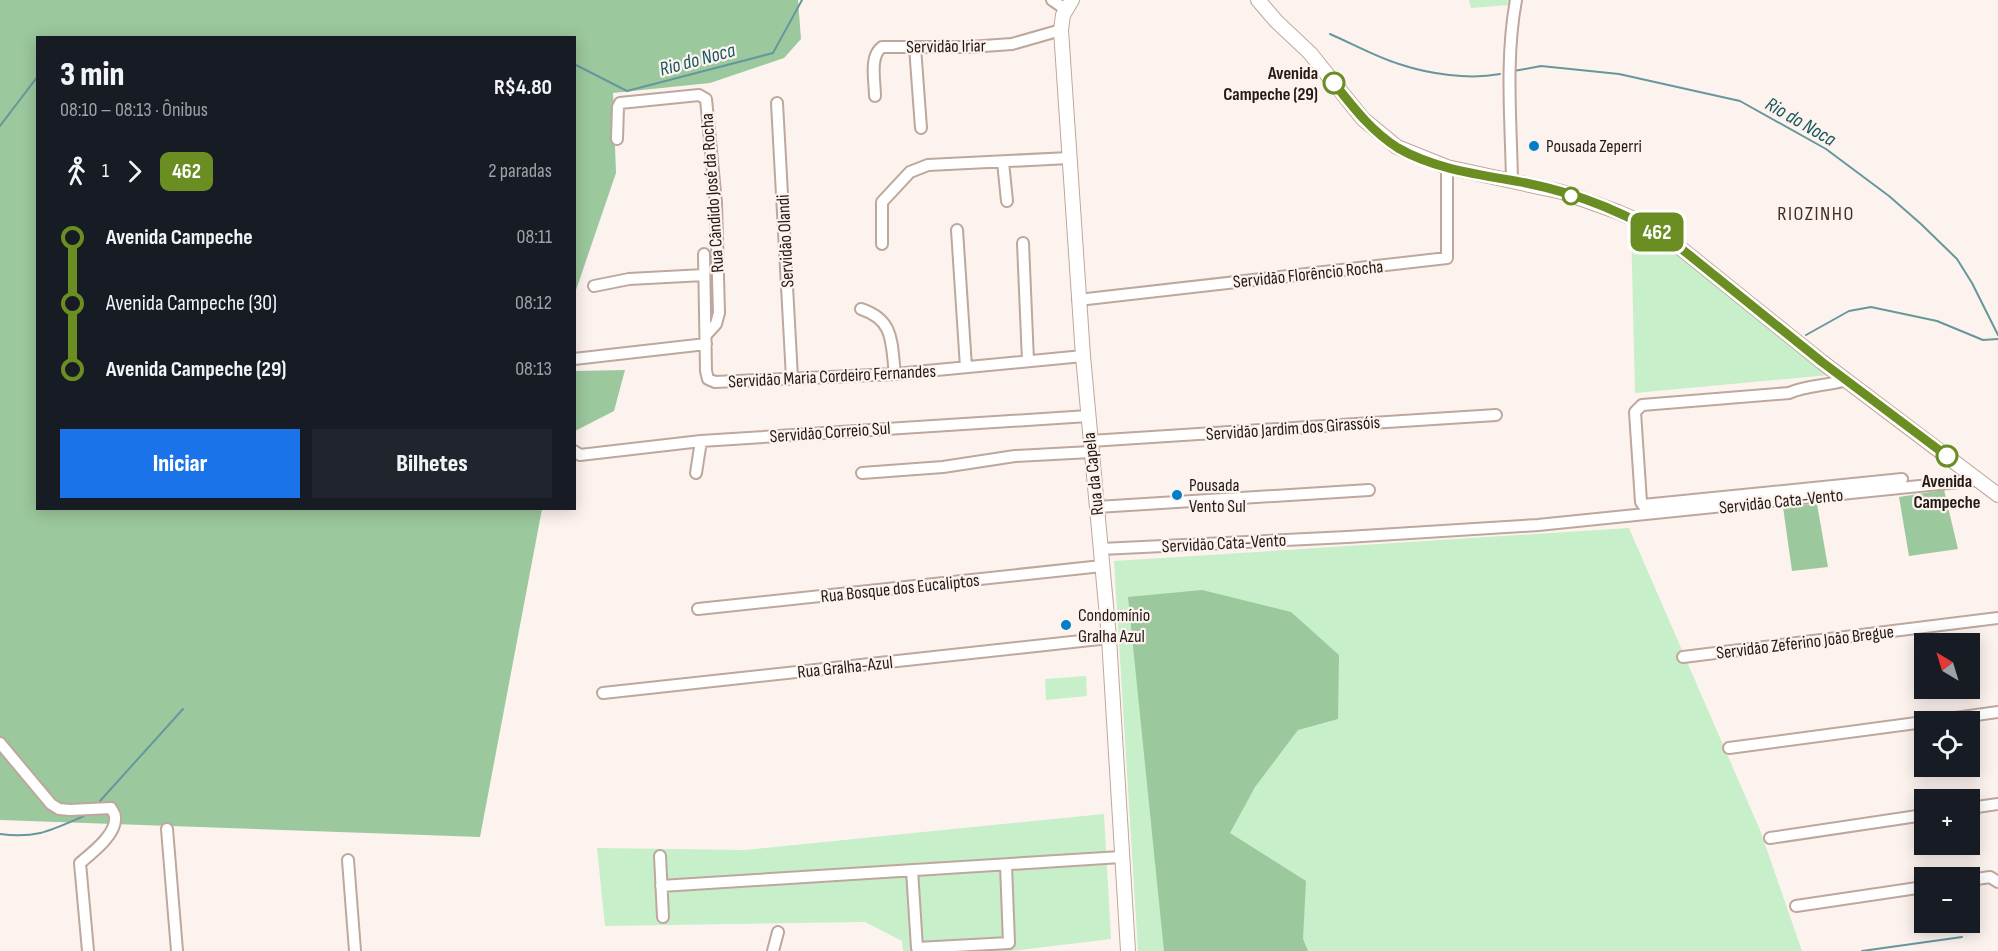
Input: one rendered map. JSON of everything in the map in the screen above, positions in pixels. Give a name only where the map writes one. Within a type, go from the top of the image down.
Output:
[{"type":"main road","points":[[1258,0],[1276,21],[1310,53],[1363,119],[1406,152],[1447,167],[1562,192],[1643,223],[1678,246],[1846,380],[1998,495]]},
{"type":"main road","name":"Rua da Capela","points":[[1069,4],[1061,30],[1078,300],[1108,638],[1128,951]]},
{"type":"street","points":[[1052,0],[1069,4]]},
{"type":"street","points":[[1512,181],[1510,65],[1511,34],[1516,0]]},
{"type":"street","name":"Servidão Iriar","points":[[875,96],[874,58],[877,50],[882,46],[969,47],[1011,44],[1061,30]]},
{"type":"street","points":[[915,47],[921,128]]},
{"type":"street","name":"Rua Cândido José da Rocha","points":[[617,139],[620,103],[699,95],[706,99],[716,203],[719,313],[716,324],[706,340]]},
{"type":"street","name":"Servidão Olandi","points":[[777,103],[792,378]]},
{"type":"street","points":[[882,244],[882,202],[910,172],[918,168],[941,163],[1069,158]]},
{"type":"street","points":[[1003,162],[1007,201]]},
{"type":"street","name":"Servidão Florêncio Rocha","points":[[1078,300],[1447,258],[1447,167]]},
{"type":"street","points":[[957,230],[966,367]]},
{"type":"street","points":[[1023,243],[1028,361]]},
{"type":"street","name":"Servidão Maria Cordeiro Fernandes","points":[[704,254],[706,375],[711,381],[895,374],[1083,356]]},
{"type":"street","points":[[594,286],[629,279],[704,275]]},
{"type":"street","points":[[861,309],[872,312],[884,321],[890,334],[895,374]]},
{"type":"street","points":[[576,358],[706,340]]},
{"type":"street","points":[[1846,380],[1832,385],[1798,389],[1789,393],[1642,405],[1637,408],[1635,412],[1640,498],[1643,505],[1728,501],[1902,478]]},
{"type":"street","name":"Servidão Jardim dos Girassóis","points":[[862,473],[943,467],[1090,446],[1496,415]]},
{"type":"street","name":"Servidão Correio Sul","points":[[576,452],[580,455],[701,441],[1088,416]]},
{"type":"street","points":[[696,473],[701,441]]},
{"type":"street","name":"Servidão Cata-Vento","points":[[1101,549],[1347,537],[1378,531],[1505,524],[1552,518],[1583,519],[1728,501],[1978,480]]},
{"type":"street","points":[[1096,507],[1369,490]]},
{"type":"street","name":"Rua Bosque dos Eucaliptos","points":[[698,609],[1102,566]]},
{"type":"street","name":"Servidão Zeferino João Bregue","points":[[1683,657],[1998,618]]},
{"type":"street","name":"Rua Gralha-Azul","points":[[603,693],[1108,638]]},
{"type":"street","points":[[1980,714],[1998,712]]},
{"type":"street","points":[[1729,748],[1914,724]]},
{"type":"street","points":[[0,743],[51,804],[59,809],[111,808],[115,817],[112,829],[99,848],[80,862],[88,951]]},
{"type":"street","points":[[1980,807],[1998,804]]},
{"type":"street","points":[[1770,838],[1914,816]]},
{"type":"street","points":[[168,829],[177,951]]},
{"type":"street","points":[[660,856],[663,917]]},
{"type":"street","points":[[661,886],[1121,857]]},
{"type":"street","points":[[348,860],[355,951]]},
{"type":"street","points":[[912,870],[917,948],[1009,943],[1006,865]]},
{"type":"street","points":[[1980,878],[1990,877],[1998,882]]},
{"type":"street","points":[[1796,906],[1914,888]]},
{"type":"street","points":[[773,951],[778,932]]},
{"type":"green space","points":[[0,0],[798,0],[801,39],[784,58],[710,83],[613,93],[616,173],[576,290],[576,36],[36,36],[36,510],[542,510],[480,837],[0,820]]},
{"type":"green space","points":[[1469,0],[1510,0],[1509,5],[1471,8]]},
{"type":"green space","points":[[1631,225],[1663,242],[1829,375],[1635,393]]},
{"type":"green space","points":[[625,370],[614,411],[576,430],[576,371]]},
{"type":"green space","points":[[1944,490],[1958,549],[1909,556],[1899,497]]},
{"type":"green space","points":[[1817,504],[1828,567],[1792,571],[1783,507]]},
{"type":"green space","points":[[1629,528],[1760,830],[1802,951],[1138,951],[1114,561]]},
{"type":"green space","points":[[1202,590],[1291,612],[1339,655],[1338,719],[1298,730],[1255,787],[1230,833],[1306,881],[1303,939],[1308,951],[1164,951],[1128,597]]},
{"type":"green space","points":[[1086,676],[1087,696],[1046,700],[1045,679]]},
{"type":"green space","points":[[1104,814],[1111,939],[1012,951],[903,951],[902,941],[865,922],[605,926],[597,848],[745,850]]},
{"type":"waterway","name":"Rio do Noca","points":[[576,65],[627,91],[773,53],[802,0]]},
{"type":"waterway","name":"Rio do Noca","points":[[1330,34],[1382,58],[1423,71],[1462,76],[1500,74]]},
{"type":"waterway","name":"Rio do Noca","points":[[1514,71],[1541,66],[1619,74],[1740,101],[1826,149],[1889,196],[1921,224],[1957,259],[1972,283],[1998,335]]},
{"type":"waterway","points":[[0,126],[36,79]]},
{"type":"waterway","points":[[1806,335],[1849,311],[1871,307],[1937,321],[1983,340],[1998,339]]},
{"type":"waterway","points":[[100,801],[183,709]]},
{"type":"waterway","points":[[0,834],[24,835],[44,832],[84,816]]},
{"type":"waterway","points":[[1862,951],[1962,937]]},
{"type":"bus line","name":"462","points":[[1334,83],[1363,119],[1387,140],[1406,152],[1447,167],[1562,192],[1643,223],[1678,246],[1822,362],[1947,456]]},
{"type":"place","name":"Avenida Campeche (29)","points":[[1334,83]]},
{"type":"place","name":"Pousada Zeperri","points":[[1534,146]]},
{"type":"place","name":"Avenida Campeche","points":[[1947,456]]},
{"type":"place","name":"Pousada Vento Sul","points":[[1177,495]]},
{"type":"place","name":"Condomínio Gralha Azul","points":[[1066,625]]},
{"type":"district","name":"RIOZINHO","points":[[1816,213]]}]
